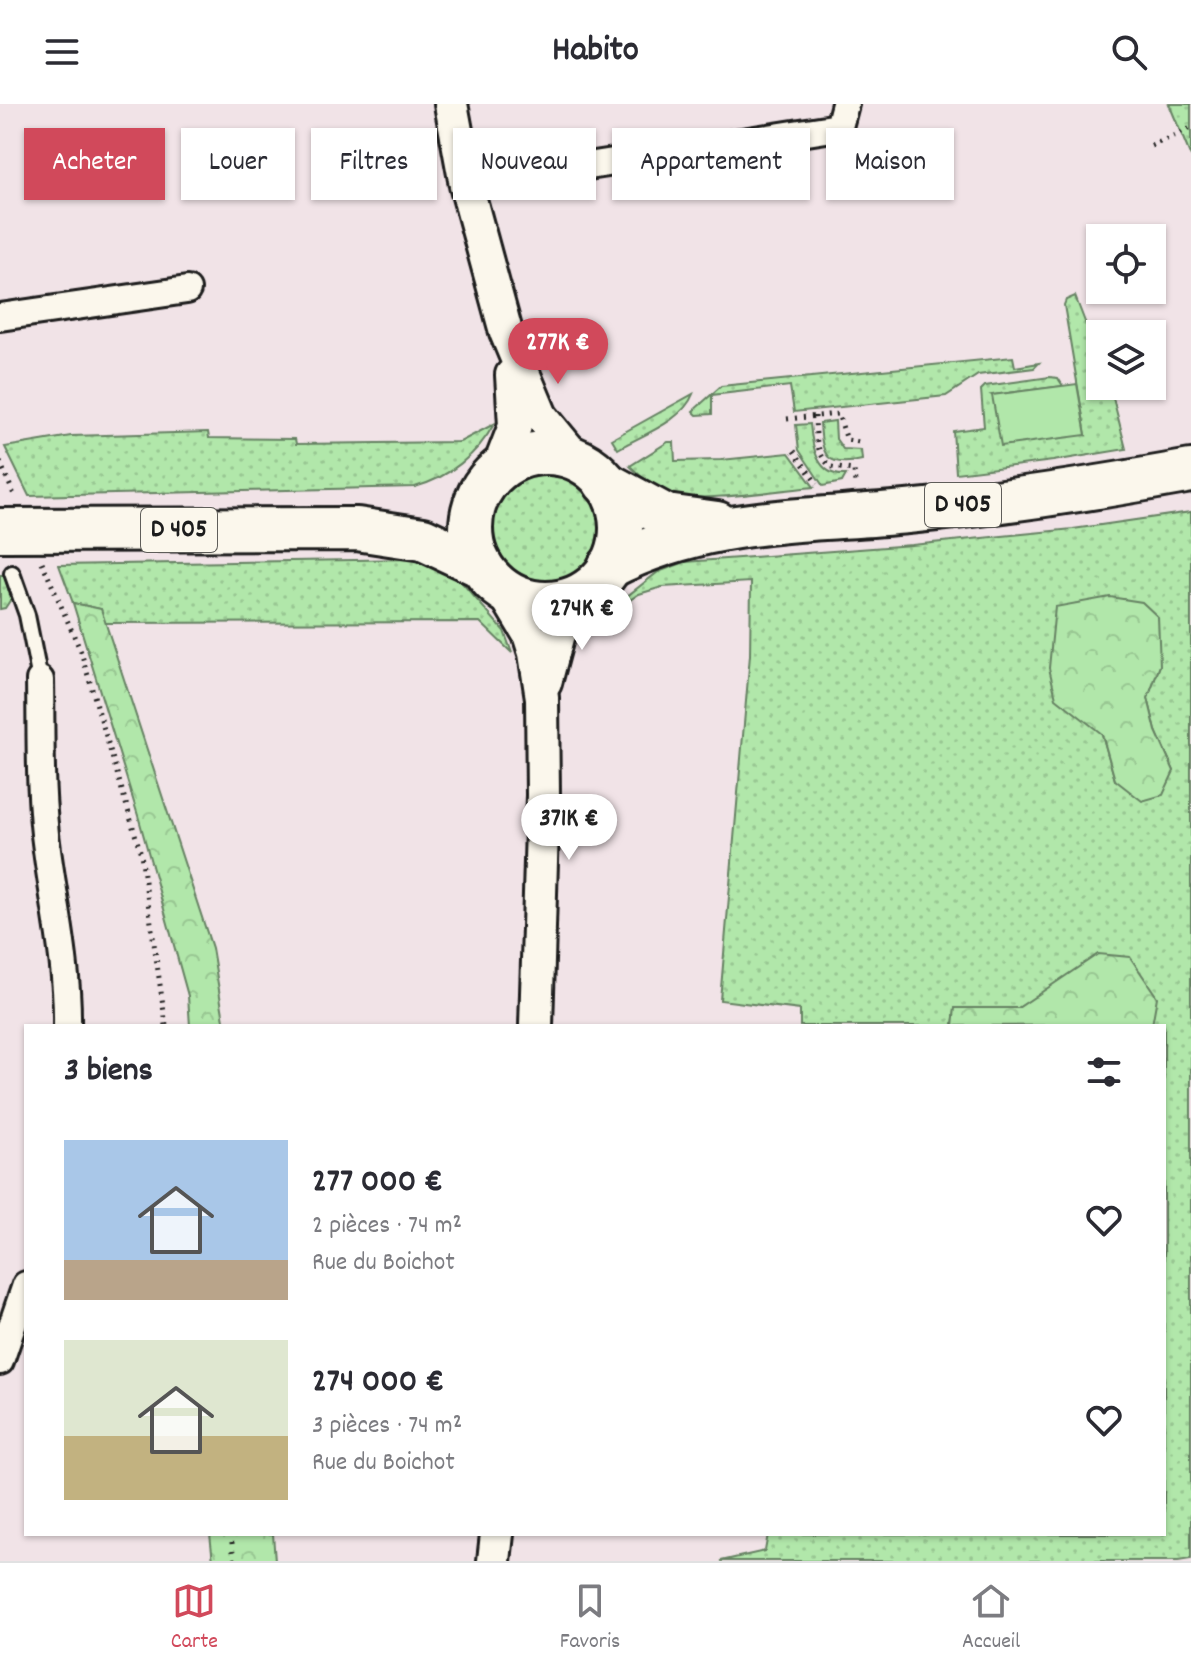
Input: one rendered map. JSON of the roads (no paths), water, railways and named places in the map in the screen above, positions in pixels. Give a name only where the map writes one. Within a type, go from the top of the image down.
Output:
[{"type":"main road","points":[[537,454],[558,454],[592,472],[612,494],[620,518],[619,543],[596,580],[560,601],[536,602],[492,577],[472,543],[471,520],[491,478],[516,459],[537,454]]},
{"type":"main road","name":"D 405","points":[[596,580],[668,541],[734,526],[909,512],[1105,487],[1191,471]]},
{"type":"main road","name":"D 405","points":[[592,472],[666,516],[734,526]]},
{"type":"main road","name":"D 405","points":[[357,529],[422,517],[458,503],[491,478]]},
{"type":"main road","name":"D 405","points":[[15,521],[357,529],[423,539],[440,545],[492,577]]},
{"type":"street","points":[[451,104],[455,128]]},
{"type":"street","points":[[596,165],[839,127],[845,104]]},
{"type":"street","points":[[470,200],[506,332],[541,416],[592,472]]},
{"type":"street","points":[[0,317],[187,290]]},
{"type":"street","points":[[491,478],[515,426],[506,332]]},
{"type":"street","points":[[492,577],[529,634],[542,698],[543,795],[536,1024]]},
{"type":"street","points":[[542,698],[558,634],[596,580]]},
{"type":"street","points":[[40,680],[46,848],[67,982],[67,1024]]},
{"type":"street","points":[[0,1361],[24,1291]]},
{"type":"street","points":[[494,1561],[497,1536]]},
{"type":"lane","points":[[12,573],[27,615],[40,680]]}]
